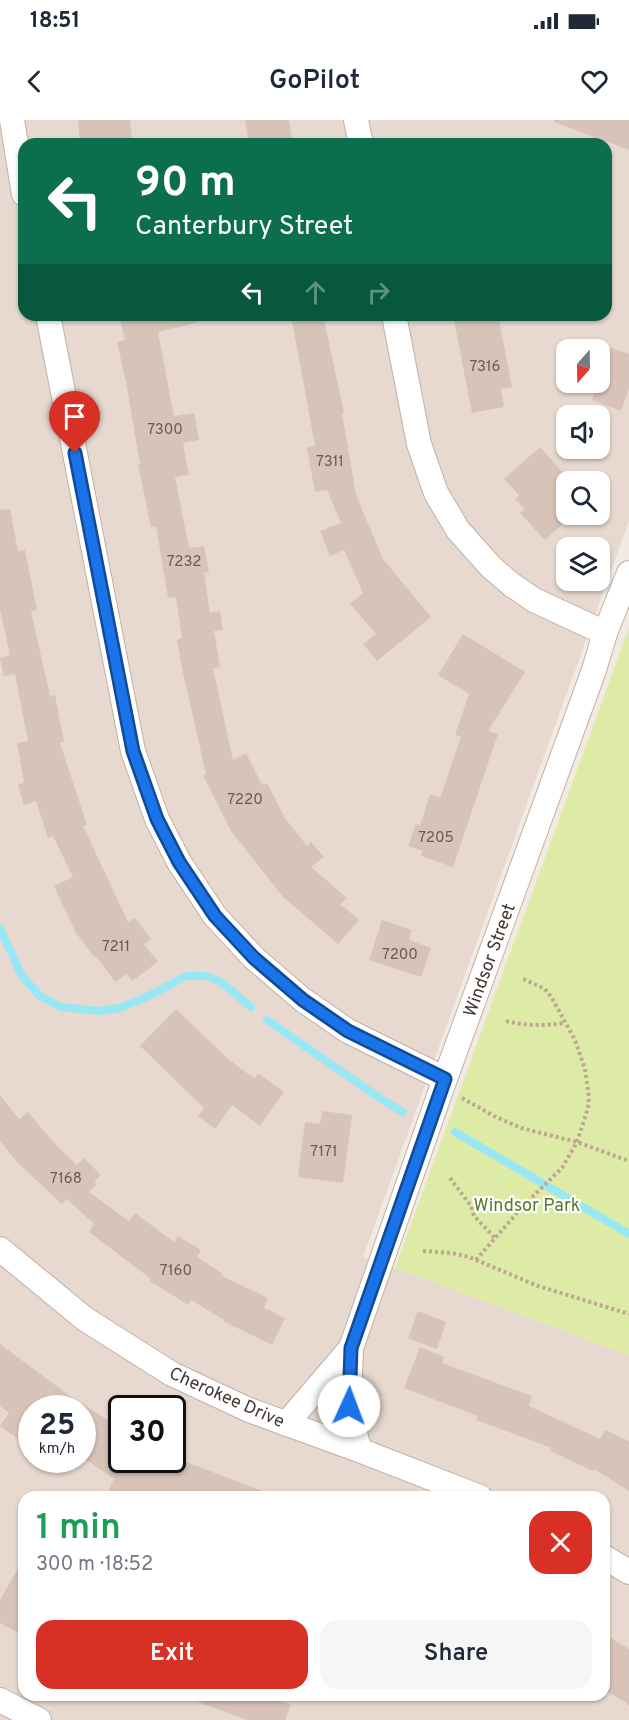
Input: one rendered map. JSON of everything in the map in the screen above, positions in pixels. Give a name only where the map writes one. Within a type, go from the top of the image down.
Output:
[{"type":"street","points":[[12,120],[18,157]]},
{"type":"street","points":[[357,120],[360,138]]},
{"type":"street","points":[[49,321],[133,751],[157,819],[173,851],[215,916],[254,958],[303,1000],[348,1031],[450,1086]]},
{"type":"street","points":[[395,321],[419,444],[436,493],[458,530],[491,567],[512,585],[534,600],[605,633]]},
{"type":"street","name":"Windsor Street","points":[[358,1450],[349,1406],[351,1348],[450,1086],[605,633],[626,587]]},
{"type":"street","name":"Cherokee Drive","points":[[0,1249],[85,1319],[172,1374],[249,1410],[464,1491]]},
{"type":"street","name":"Windsor Street","points":[[286,1424],[351,1348]]},
{"type":"street","points":[[610,1561],[629,1572]]},
{"type":"street","points":[[0,1700],[39,1720]]},
{"type":"path","points":[[476,1260],[524,1205],[562,1168],[577,1142],[588,1108],[589,1097],[585,1069],[575,1040],[552,998],[544,990],[521,978]]},
{"type":"path","points":[[506,1021],[533,1025],[565,1023]]},
{"type":"path","points":[[450,1086],[480,1108],[521,1128],[577,1142],[629,1161]]},
{"type":"path","points":[[450,1178],[467,1201],[474,1216],[495,1238]]},
{"type":"path","points":[[423,1251],[452,1253],[476,1260],[538,1286],[629,1314]]},
{"type":"shaded area","points":[[0,120],[629,120],[629,521],[610,574],[610,537],[556,537],[556,591],[604,591],[363,1257],[629,1355],[629,1720],[0,1720]]},
{"type":"green space","name":"Windsor Park","points":[[629,628],[629,1355],[395,1268]]},
{"type":"building","points":[[78,120],[130,120],[132,138],[80,138]]},
{"type":"building","points":[[245,120],[289,120],[292,138],[248,138]]},
{"type":"building","points":[[554,120],[629,120],[629,150],[612,144],[612,138],[597,138],[554,122]]},
{"type":"building","points":[[120,321],[196,321],[196,323],[158,332],[174,416],[194,413],[199,440],[183,443],[189,475],[175,477],[189,548],[204,546],[209,572],[204,573],[210,613],[220,611],[223,630],[214,631],[220,667],[213,668],[233,760],[246,753],[262,785],[267,783],[285,818],[307,846],[311,842],[324,857],[311,867],[347,898],[340,905],[359,920],[338,944],[283,897],[231,831],[203,775],[206,774],[177,640],[182,638],[176,597],[168,598],[156,526],[151,527],[138,464],[140,464],[126,382],[117,342],[125,340]]},
{"type":"building","points":[[292,321],[324,321],[344,413],[342,413],[356,495],[383,559],[431,617],[377,661],[363,644],[376,634],[350,604],[363,593],[344,550],[330,556],[320,531],[341,523],[327,490],[315,492],[307,448],[315,446]]},
{"type":"building","points":[[454,321],[499,321],[512,387],[501,389],[504,407],[472,413]]},
{"type":"building","points":[[610,348],[629,354],[629,388],[621,411],[592,400],[594,393],[610,393]]},
{"type":"building","points":[[540,447],[562,471],[556,471],[556,525],[562,525],[545,540],[520,513],[525,509],[515,499],[519,495],[504,479]]},
{"type":"building","points":[[10,509],[18,551],[25,550],[37,610],[31,611],[50,696],[55,695],[64,742],[60,743],[87,825],[83,826],[128,922],[135,918],[151,939],[144,944],[158,962],[132,981],[127,974],[115,982],[76,933],[54,886],[73,877],[53,836],[48,838],[36,801],[24,805],[18,785],[24,782],[17,743],[28,741],[15,674],[4,676],[0,659],[10,655],[0,609],[0,510]]},
{"type":"building","points":[[463,634],[525,672],[488,731],[498,734],[453,867],[421,856],[423,851],[408,846],[416,824],[420,826],[430,794],[440,798],[461,737],[455,735],[469,694],[438,675]]},
{"type":"building","points":[[382,920],[412,930],[409,940],[431,948],[421,977],[369,960]]},
{"type":"building","points":[[176,1009],[228,1059],[255,1079],[258,1073],[284,1092],[260,1126],[232,1105],[215,1129],[198,1116],[204,1108],[140,1046]]},
{"type":"building","points":[[0,1095],[19,1119],[28,1112],[55,1144],[77,1165],[84,1158],[101,1175],[94,1182],[97,1184],[89,1192],[129,1221],[135,1213],[174,1242],[178,1236],[201,1250],[197,1257],[223,1274],[222,1276],[268,1298],[264,1308],[285,1318],[272,1345],[223,1321],[191,1300],[188,1305],[150,1281],[151,1279],[89,1232],[94,1224],[67,1199],[62,1204],[18,1163],[0,1141]]},
{"type":"building","points":[[322,1111],[352,1115],[343,1183],[298,1177],[305,1122],[320,1124]]},
{"type":"building","points":[[418,1311],[446,1322],[437,1349],[408,1338]]},
{"type":"building","points":[[0,1344],[69,1395],[18,1395],[18,1439],[0,1426],[9,1413],[0,1406]]},
{"type":"building","points":[[420,1347],[444,1357],[442,1363],[532,1396],[529,1406],[600,1439],[605,1430],[629,1441],[629,1491],[594,1469],[593,1471],[550,1451],[552,1448],[476,1420],[478,1416],[404,1388]]},
{"type":"building","points":[[96,1412],[108,1421],[108,1473],[186,1473],[186,1462],[262,1491],[108,1491],[114,1479],[96,1467]]},
{"type":"building","points":[[18,1568],[18,1633],[0,1623],[0,1600]]},
{"type":"building","points":[[610,1638],[629,1649],[629,1705],[610,1693]]},
{"type":"building","points":[[196,1701],[280,1701],[291,1705],[285,1720],[247,1720]]},
{"type":"waterway","points":[[0,929],[22,976],[40,996],[61,1007],[98,1011],[120,1008],[149,996],[186,976],[205,976],[220,981],[251,1007]]},
{"type":"waterway","points":[[267,1020],[403,1112]]},
{"type":"waterway","points":[[455,1132],[629,1234]]},
{"type":"route","points":[[75,453],[133,751],[157,819],[179,862],[215,916],[254,958],[303,1000],[348,1031],[445,1079],[351,1348],[349,1406]]}]
